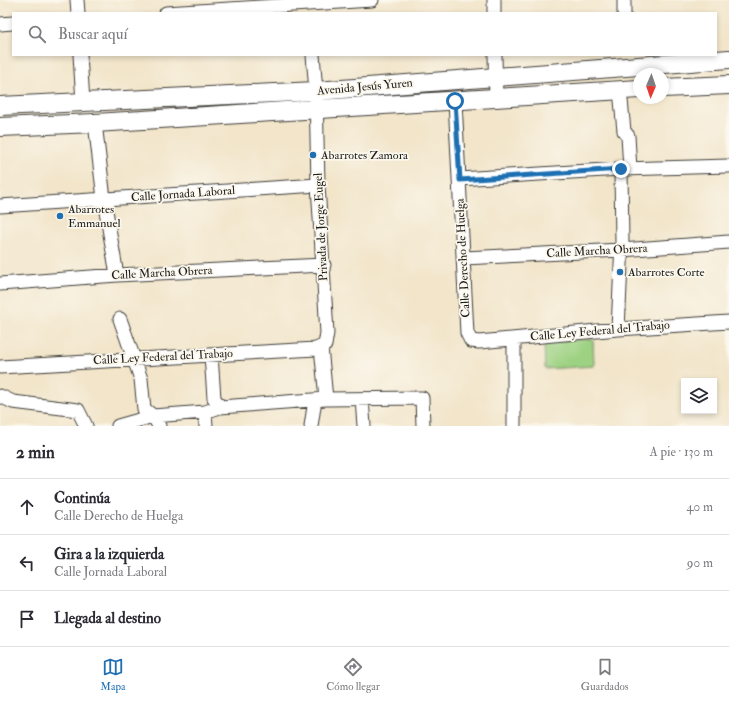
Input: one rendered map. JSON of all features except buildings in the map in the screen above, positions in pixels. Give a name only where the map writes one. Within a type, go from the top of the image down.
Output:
[{"type":"street","points":[[77,0],[78,12]]},
{"type":"street","points":[[186,12],[308,6],[372,0]]},
{"type":"street","points":[[494,0],[494,12]]},
{"type":"street","points":[[624,0],[624,12]]},
{"type":"street","points":[[0,24],[12,23]]},
{"type":"street","points":[[80,56],[83,102]]},
{"type":"street","name":"Privada de Jorge Eugel","points":[[311,422],[320,400],[323,346],[327,333],[318,185],[317,109],[313,56]]},
{"type":"street","points":[[495,56],[496,99]]},
{"type":"street","name":"Avenida Jesús Yuren","points":[[0,106],[316,91],[496,76],[624,61],[729,59]]},
{"type":"street","points":[[669,88],[729,85]]},
{"type":"street","name":"Avenida Jesús Yuren","points":[[0,127],[95,123],[633,89]]},
{"type":"street","points":[[618,329],[625,169],[628,136],[624,131],[620,90]]},
{"type":"street","name":"Calle Derecho de Huelga","points":[[455,101],[464,258],[466,333],[472,340]]},
{"type":"street","points":[[95,123],[104,199],[117,275]]},
{"type":"street","points":[[460,180],[625,169],[729,166]]},
{"type":"street","name":"Calle Jornada Laboral","points":[[0,206],[318,185]]},
{"type":"street","name":"Calle Marcha Obrera","points":[[464,258],[621,250],[729,242]]},
{"type":"street","name":"Calle Marcha Obrera","points":[[0,284],[117,275],[324,265]]},
{"type":"street","points":[[120,319],[141,379],[144,409],[156,421]]},
{"type":"street","name":"Calle Ley Federal del Trabajo","points":[[472,340],[479,342],[618,329],[729,322]]},
{"type":"street","points":[[514,339],[514,426]]},
{"type":"street","name":"Calle Ley Federal del Trabajo","points":[[0,367],[316,349],[323,346]]},
{"type":"street","points":[[211,355],[214,398],[220,407]]},
{"type":"street","points":[[0,396],[13,402],[78,410],[86,426]]},
{"type":"street","points":[[118,426],[205,412],[220,407],[320,400],[422,398],[423,426]]},
{"type":"street","points":[[362,399],[364,426]]},
{"type":"street","points":[[205,412],[206,426]]},
{"type":"green space","points":[[593,339],[594,366],[545,369],[544,342]]},
{"type":"place","name":"Abarrotes Zamora","points":[[313,155]]},
{"type":"place","name":"Abarrotes Emmanuel","points":[[60,216]]},
{"type":"place","name":"Abarrotes Corte","points":[[620,272]]},
{"type":"route","points":[[455,101],[460,180],[621,169]]}]
